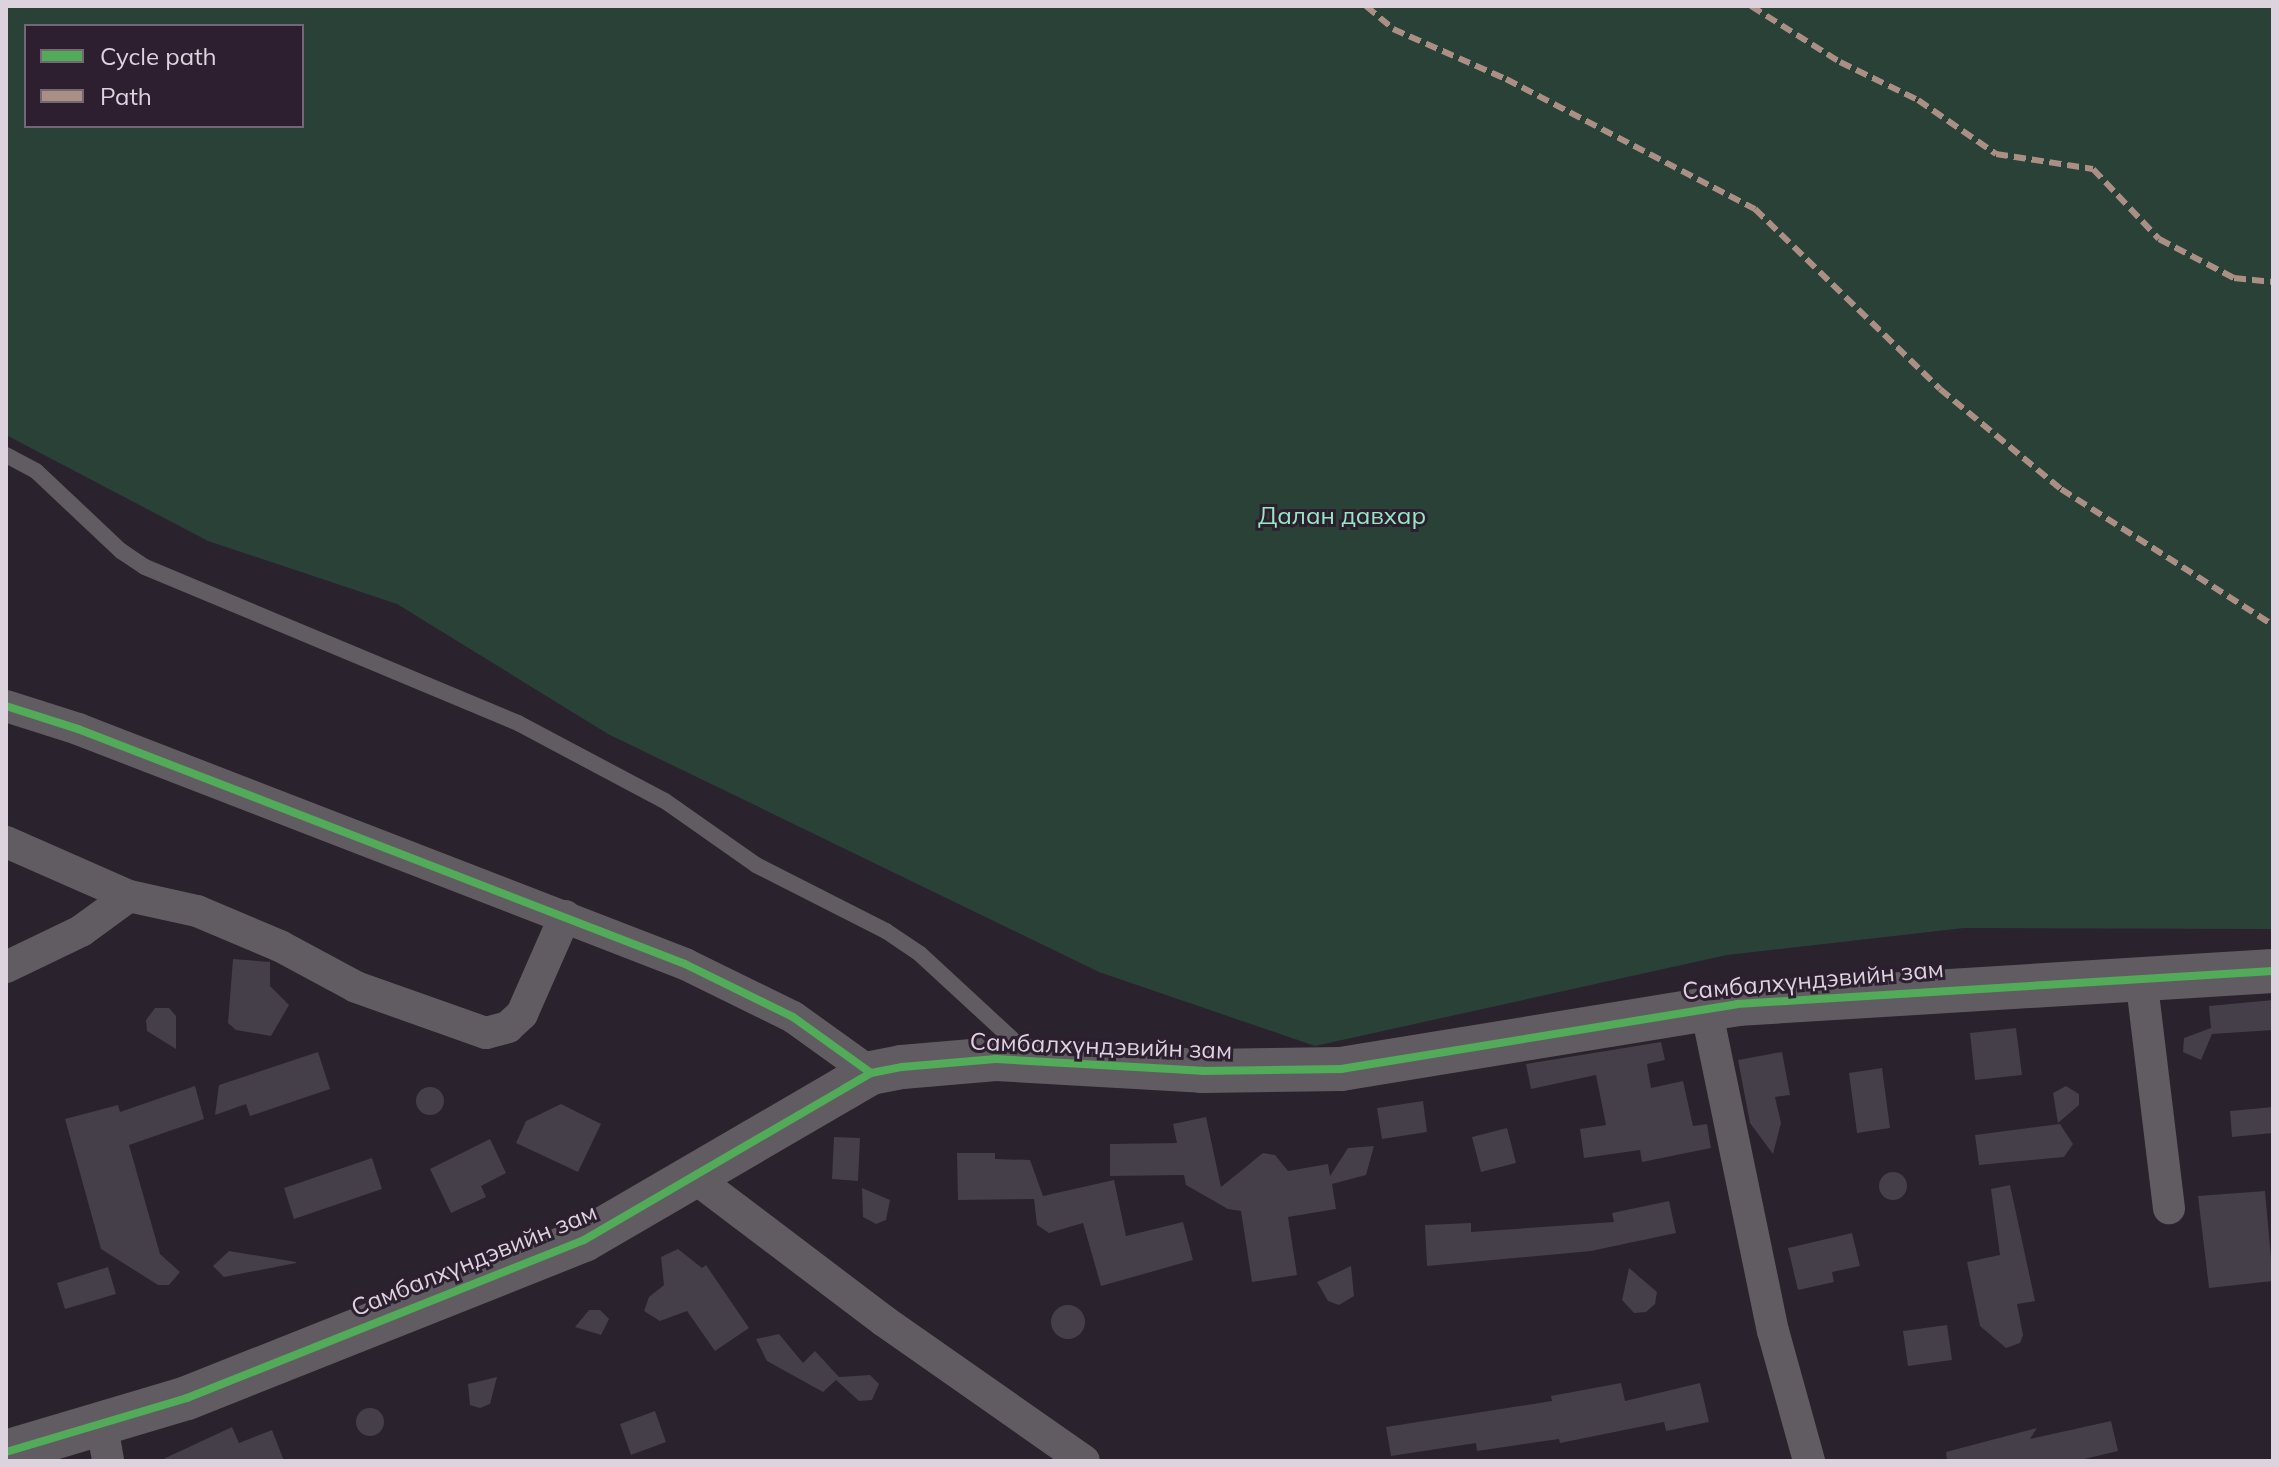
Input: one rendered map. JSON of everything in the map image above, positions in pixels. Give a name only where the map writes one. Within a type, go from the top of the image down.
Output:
[{"type":"street","points":[[6,706],[685,964],[793,1017],[871,1073]]},
{"type":"street","points":[[6,842],[129,896],[197,911],[280,946],[356,987],[486,1033],[508,1027],[522,1014],[565,916]]},
{"type":"street","points":[[6,967],[81,931],[129,896]]},
{"type":"street","name":"Самбалхүндэвийн зам","points":[[6,1452],[105,1444],[187,1398],[584,1240],[871,1073],[928,1062],[1034,1060],[1202,1071],[1341,1069],[1706,1008],[2141,977],[2273,971]]},
{"type":"street","points":[[2141,977],[2169,1208]]},
{"type":"street","points":[[1706,1008],[1773,1331],[1809,1461]]},
{"type":"street","points":[[695,1178],[884,1321],[1084,1461]]},
{"type":"lane","points":[[6,455],[36,471],[121,551],[145,567],[518,723],[665,801],[756,865],[886,931],[920,954],[1034,1060]]},
{"type":"green space","name":"Далан давхар","points":[[6,6],[2273,6],[2273,929],[1964,928],[1727,955],[1315,1046],[1099,972],[608,734],[397,604],[208,541],[6,435]]},
{"type":"building","points":[[233,959],[270,962],[270,986],[289,1005],[271,1036],[236,1030],[228,1023]]},
{"type":"building","points":[[2273,1000],[2273,1030],[2212,1034],[2201,1060],[2183,1052],[2184,1038],[2211,1028],[2209,1006]]},
{"type":"building","points":[[155,1008],[169,1008],[176,1016],[176,1049],[147,1031],[146,1020]]},
{"type":"building","points":[[2016,1028],[2022,1075],[1975,1080],[1970,1033]]},
{"type":"building","points":[[1661,1042],[1665,1060],[1647,1064],[1651,1088],[1683,1081],[1693,1126],[1707,1124],[1711,1148],[1642,1162],[1640,1150],[1584,1158],[1580,1129],[1606,1125],[1596,1075],[1531,1089],[1526,1064]]},
{"type":"building","points":[[318,1052],[330,1089],[250,1116],[246,1104],[215,1115],[219,1085]]},
{"type":"building","points":[[1782,1052],[1790,1095],[1775,1097],[1781,1123],[1773,1154],[1750,1123],[1738,1060]]},
{"type":"building","points":[[1882,1068],[1890,1128],[1857,1133],[1849,1073]]},
{"type":"building","points":[[195,1086],[204,1119],[129,1145],[160,1254],[180,1272],[169,1285],[158,1285],[101,1249],[65,1119],[118,1105],[120,1112]]},
{"type":"building","points":[[2066,1086],[2079,1094],[2079,1105],[2058,1123],[2053,1093]]},
{"type":"building","points":[[430,1087],[440,1091],[444,1101],[440,1111],[430,1115],[420,1111],[416,1101],[420,1091]]},
{"type":"building","points":[[1423,1101],[1427,1132],[1382,1139],[1377,1108]]},
{"type":"building","points":[[561,1104],[601,1124],[578,1172],[516,1143],[526,1121]]},
{"type":"building","points":[[2273,1107],[2273,1133],[2232,1137],[2230,1111]]},
{"type":"building","points":[[1206,1117],[1221,1187],[1263,1153],[1275,1155],[1288,1171],[1328,1164],[1330,1176],[1348,1148],[1374,1146],[1366,1175],[1332,1184],[1336,1209],[1288,1217],[1297,1275],[1252,1282],[1241,1211],[1228,1209],[1186,1185],[1184,1175],[1110,1176],[1110,1144],[1177,1143],[1173,1124]]},
{"type":"building","points":[[2060,1124],[2073,1144],[2064,1157],[1979,1165],[1975,1135]]},
{"type":"building","points":[[1507,1128],[1516,1163],[1481,1172],[1472,1137]]},
{"type":"building","points":[[834,1137],[860,1138],[858,1181],[832,1179]]},
{"type":"building","points":[[490,1139],[506,1173],[481,1186],[486,1197],[451,1213],[430,1169]]},
{"type":"building","points":[[957,1153],[995,1153],[995,1159],[1030,1160],[1043,1196],[1114,1180],[1126,1236],[1183,1222],[1193,1260],[1101,1286],[1083,1223],[1049,1233],[1037,1225],[1034,1199],[958,1200]]},
{"type":"building","points":[[372,1158],[382,1189],[294,1219],[284,1188]]},
{"type":"building","points":[[1893,1172],[1903,1176],[1907,1186],[1903,1196],[1893,1200],[1883,1196],[1879,1186],[1883,1176]]},
{"type":"building","points":[[2010,1185],[2035,1301],[2017,1304],[2023,1335],[2020,1343],[2006,1348],[1980,1326],[1967,1262],[2000,1255],[1991,1189]]},
{"type":"building","points":[[862,1188],[890,1200],[886,1220],[876,1224],[863,1217]]},
{"type":"building","points":[[2265,1191],[2273,1281],[2209,1288],[2198,1196]]},
{"type":"building","points":[[1669,1201],[1676,1233],[1591,1251],[1427,1266],[1425,1225],[1471,1223],[1471,1232],[1614,1222],[1612,1213]]},
{"type":"building","points":[[1852,1233],[1860,1266],[1832,1272],[1834,1282],[1798,1290],[1788,1248]]},
{"type":"building","points":[[678,1249],[702,1268],[706,1265],[749,1328],[715,1351],[687,1311],[660,1321],[644,1311],[649,1297],[664,1285],[661,1257]]},
{"type":"building","points":[[229,1251],[296,1263],[224,1277],[213,1266]]},
{"type":"building","points":[[1351,1266],[1354,1296],[1339,1305],[1328,1301],[1317,1282]]},
{"type":"building","points":[[108,1267],[116,1294],[65,1309],[57,1283]]},
{"type":"building","points":[[1629,1268],[1657,1292],[1655,1304],[1646,1312],[1634,1313],[1622,1300]]},
{"type":"building","points":[[1068,1305],[1080,1310],[1085,1322],[1080,1334],[1068,1339],[1056,1334],[1051,1322],[1056,1310]]},
{"type":"building","points":[[589,1310],[600,1310],[609,1319],[601,1335],[575,1327]]},
{"type":"building","points":[[1947,1325],[1952,1360],[1908,1366],[1903,1331]]},
{"type":"building","points":[[779,1334],[803,1363],[815,1351],[839,1377],[870,1375],[879,1384],[872,1400],[859,1401],[836,1380],[823,1392],[767,1361],[756,1339]]},
{"type":"building","points":[[497,1377],[490,1404],[480,1408],[470,1405],[468,1384]]},
{"type":"building","points":[[1621,1383],[1625,1401],[1700,1383],[1709,1422],[1666,1431],[1664,1422],[1560,1443],[1559,1439],[1477,1451],[1476,1443],[1391,1456],[1386,1427],[1552,1401],[1551,1396]]},
{"type":"building","points":[[370,1408],[380,1412],[384,1422],[380,1432],[370,1436],[360,1432],[356,1422],[360,1412]]},
{"type":"building","points":[[655,1411],[666,1442],[631,1455],[620,1424]]},
{"type":"building","points":[[2111,1421],[2118,1451],[2076,1461],[1947,1461],[1946,1452],[2037,1428],[2030,1439]]},
{"type":"building","points":[[232,1427],[239,1443],[272,1430],[284,1461],[159,1461]]},
{"type":"marked path","points":[[1366,6],[1393,29],[1506,79],[1755,209],[1940,389],[2061,489],[2273,625]]},
{"type":"marked path","points":[[1751,6],[1840,62],[1918,100],[1996,154],[2093,169],[2159,239],[2234,278],[2273,282]]},
{"type":"cycle path","points":[[6,706],[78,729],[685,964],[793,1017],[871,1073]]},
{"type":"cycle path","points":[[6,1452],[187,1398],[584,1240],[871,1073],[902,1067],[996,1059],[1202,1071],[1341,1069],[1737,1004],[2273,971]]}]
